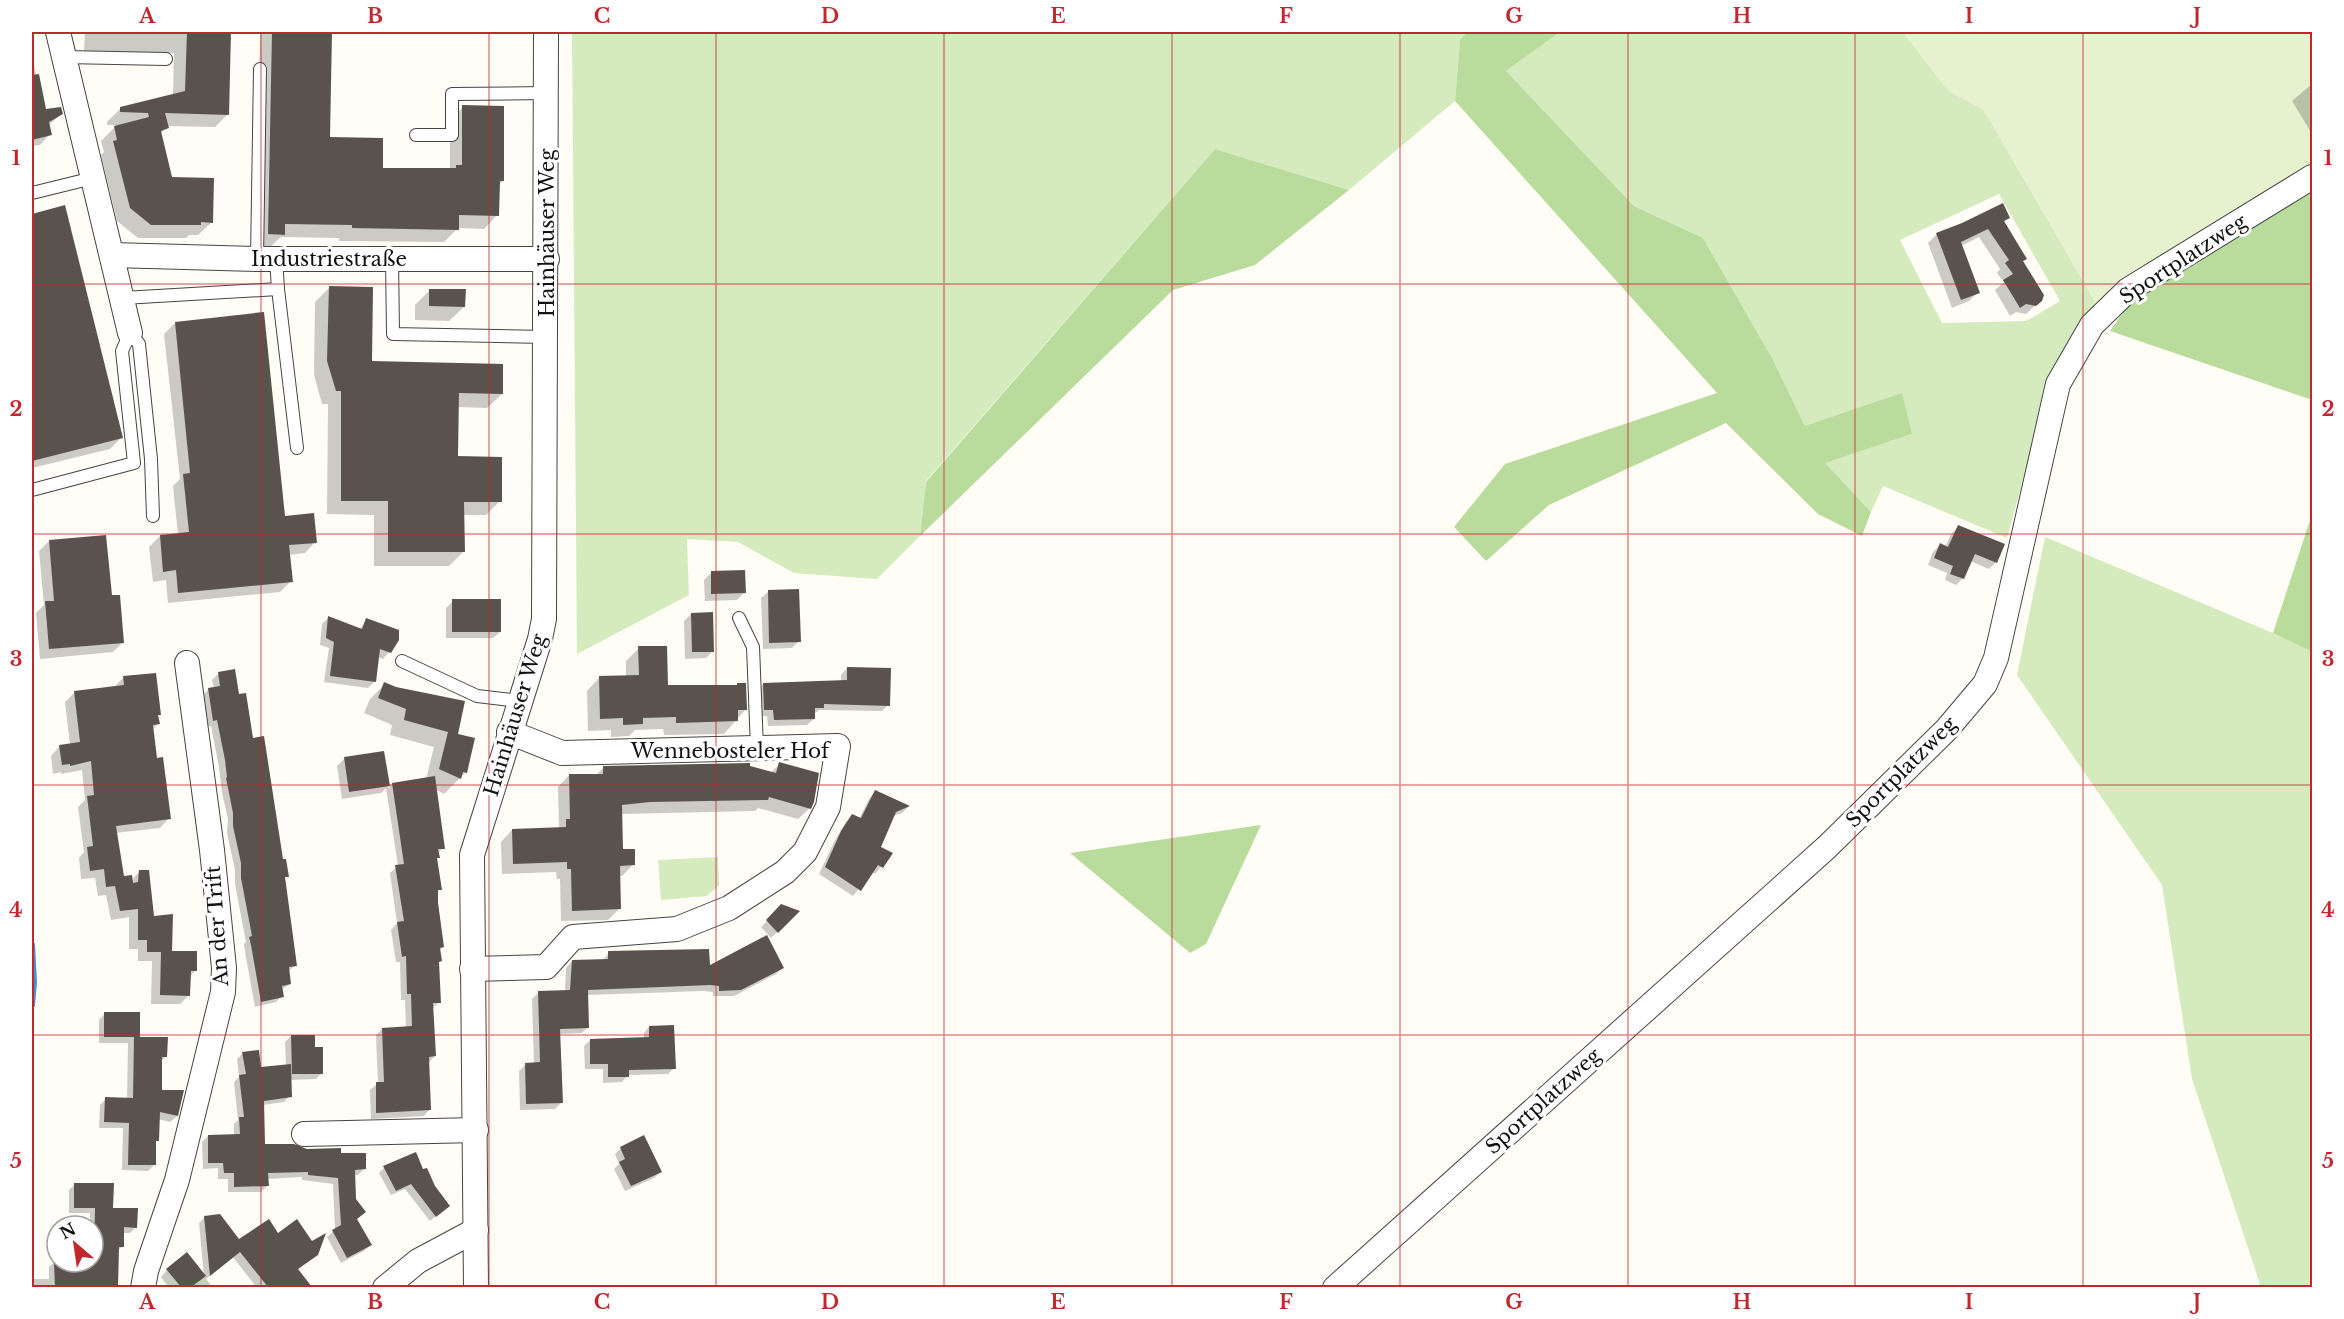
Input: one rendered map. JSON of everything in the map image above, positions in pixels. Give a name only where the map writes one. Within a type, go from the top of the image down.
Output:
[{"type":"street","points":[[58,32],[130,333]]},
{"type":"street","name":"Hainhäuser Weg","points":[[476,1287],[472,855],[544,619],[547,338],[546,32]]},
{"type":"street","name":"Sportplatzweg","points":[[1335,1287],[1827,847],[1947,729],[1985,684],[1996,658],[2058,384],[2092,325],[2128,290],[2313,177]]},
{"type":"street","name":"Industriestraße","points":[[112,255],[267,259],[547,259]]},
{"type":"street","name":"An der Trift","points":[[143,1287],[146,1271],[177,1180],[223,992],[224,968],[212,850],[188,663]]},
{"type":"street","name":"Wennebosteler Hof","points":[[472,969],[546,967],[573,937],[677,929],[729,908],[785,872],[806,852],[828,807],[838,746],[562,753],[509,732]]},
{"type":"street","points":[[304,1134],[476,1130]]},
{"type":"street","points":[[385,1287],[418,1261],[476,1230]]},
{"type":"lane","points":[[64,57],[166,59]]},
{"type":"lane","points":[[260,69],[267,259],[278,289],[297,448]]},
{"type":"lane","points":[[416,135],[452,135],[452,94],[547,93]]},
{"type":"lane","points":[[32,193],[93,178]]},
{"type":"lane","points":[[392,259],[393,334],[547,338]]},
{"type":"lane","points":[[123,298],[278,289]]},
{"type":"lane","points":[[32,490],[134,463],[122,351],[130,333],[139,344],[151,459],[153,516]]},
{"type":"lane","points":[[739,618],[753,647],[757,748]]},
{"type":"lane","points":[[402,661],[477,696],[520,700]]},
{"type":"green space","points":[[572,32],[1467,32],[1460,40],[1455,101],[1349,190],[1215,149],[926,481],[920,536],[877,579],[794,573],[738,542],[687,539],[689,595],[577,654]]},
{"type":"green space","points":[[1467,32],[1560,32],[1506,71],[1634,206],[1703,238],[1772,358],[1805,426],[1902,393],[1912,434],[1825,463],[1871,512],[1862,536],[1818,514],[1726,423],[1549,505],[1486,561],[1454,527],[1505,464],[1717,393],[1455,101],[1460,40]]},
{"type":"green space","points":[[1560,32],[1903,32],[1948,90],[1984,110],[2097,305],[2050,382],[2007,538],[1883,486],[1871,512],[1824,463],[1912,434],[1805,426],[1772,358],[1703,238],[1634,206],[1506,71]],"holes":[[[1999,194],[2060,301],[2026,321],[1942,323],[1900,240]]]},
{"type":"green space","points":[[1903,32],[2312,32],[2312,163],[2115,284],[2097,305],[1984,110],[1948,91]]},
{"type":"green space","points":[[1215,149],[1349,190],[1255,265],[1173,290],[920,536],[926,482]]},
{"type":"green space","points":[[2312,187],[2312,400],[2110,331],[2136,294]]},
{"type":"green space","points":[[2312,514],[2312,652],[2273,633]]},
{"type":"green space","points":[[2045,537],[2273,633],[2312,652],[2312,1287],[2261,1287],[2192,1079],[2162,885],[2017,675]]},
{"type":"green space","points":[[1261,825],[1206,944],[1190,953],[1070,853]]},
{"type":"green space","points":[[718,857],[719,885],[707,896],[661,900],[658,860]]},
{"type":"building","points":[[187,32],[231,32],[229,115],[165,113],[169,128],[161,131],[172,177],[214,178],[213,223],[151,225],[130,208],[113,141],[117,140],[114,126],[149,117],[148,113],[120,112],[120,107],[185,91]]},
{"type":"building","points":[[272,32],[332,32],[330,137],[383,138],[383,168],[456,168],[456,165],[462,165],[462,105],[504,106],[504,181],[500,181],[499,216],[459,215],[459,230],[285,224],[285,235],[268,234]]},
{"type":"building","points":[[39,74],[46,109],[61,107],[63,114],[49,122],[52,135],[32,140],[32,75]]},
{"type":"building","points":[[2003,203],[2010,218],[2004,221],[2027,259],[2023,261],[2044,295],[2042,301],[2036,306],[2026,304],[2020,308],[2003,280],[2013,274],[2005,263],[2009,260],[1988,229],[1961,242],[1980,293],[1961,300],[1936,233]]},
{"type":"building","points":[[65,205],[123,438],[32,461],[32,214]]},
{"type":"building","points":[[329,286],[373,287],[372,361],[503,364],[503,394],[459,393],[458,456],[502,457],[502,502],[464,502],[465,552],[388,552],[388,501],[341,501],[341,391],[336,391],[327,361]]},
{"type":"building","points":[[429,289],[466,289],[465,307],[429,306]]},
{"type":"building","points":[[264,312],[285,516],[314,513],[317,543],[289,545],[293,582],[178,593],[176,570],[163,572],[160,535],[189,532],[183,474],[190,473],[175,322]]},
{"type":"building","points":[[1958,525],[2005,544],[1997,563],[1975,554],[1964,579],[1950,574],[1953,566],[1934,558],[1940,543],[1948,547]]},
{"type":"building","points":[[106,535],[112,595],[120,595],[124,643],[49,649],[45,601],[54,601],[49,540]]},
{"type":"building","points":[[745,570],[746,593],[711,594],[711,571]]},
{"type":"building","points":[[799,589],[801,642],[769,643],[768,590]]},
{"type":"building","points":[[452,599],[501,599],[501,632],[452,632]]},
{"type":"building","points":[[713,612],[714,652],[692,652],[691,613]]},
{"type":"building","points":[[328,616],[362,629],[366,618],[399,630],[399,640],[391,653],[380,649],[376,682],[330,676],[334,642],[326,638]]},
{"type":"building","points":[[638,646],[667,646],[668,685],[746,683],[747,710],[738,710],[738,721],[676,723],[676,717],[643,718],[643,724],[623,725],[623,718],[600,719],[599,676],[639,675]]},
{"type":"building","points":[[847,667],[891,668],[890,706],[824,704],[824,708],[815,708],[815,719],[774,720],[773,710],[764,710],[763,683],[847,680]]},
{"type":"building","points":[[235,669],[239,694],[246,693],[253,738],[264,736],[283,859],[286,859],[289,877],[285,877],[297,966],[289,967],[291,984],[282,986],[284,997],[261,1002],[249,937],[252,936],[233,826],[225,760],[217,720],[213,721],[208,688],[220,686],[218,672]]},
{"type":"building","points":[[156,673],[161,715],[158,715],[160,724],[153,725],[157,758],[163,757],[171,819],[116,826],[124,876],[132,875],[133,883],[138,882],[139,870],[149,870],[154,916],[173,914],[172,951],[197,951],[197,971],[191,971],[190,996],[160,995],[161,952],[147,952],[147,940],[138,940],[138,909],[120,911],[115,886],[106,887],[104,869],[90,871],[87,847],[93,846],[87,796],[94,795],[91,761],[70,766],[70,764],[62,765],[59,745],[80,742],[74,691],[124,685],[123,676]]},
{"type":"building","points":[[384,682],[396,687],[465,701],[458,734],[475,738],[467,773],[463,772],[461,779],[439,769],[448,732],[404,720],[406,709],[378,698]]},
{"type":"building","points":[[384,751],[390,786],[349,792],[344,757]]},
{"type":"building","points":[[779,762],[819,773],[811,809],[769,797],[768,800],[650,802],[622,805],[623,849],[635,849],[635,865],[620,866],[621,909],[572,911],[571,869],[567,869],[567,862],[513,864],[512,829],[566,827],[566,819],[570,819],[569,774],[603,774],[603,766],[750,763],[750,766],[776,773]]},
{"type":"building","points":[[435,776],[445,849],[438,849],[440,858],[437,858],[442,890],[438,890],[438,903],[444,947],[440,948],[442,961],[439,962],[441,1003],[433,1003],[436,1056],[429,1057],[431,1110],[376,1113],[376,1082],[384,1082],[382,1028],[412,1026],[411,994],[407,994],[406,956],[402,957],[397,922],[404,921],[395,865],[404,864],[392,783]]},
{"type":"building","points":[[875,790],[910,806],[896,812],[881,847],[893,853],[883,868],[878,865],[861,891],[825,867],[841,831],[852,814],[861,818]]},
{"type":"building","points":[[781,904],[800,911],[778,933],[766,920]]},
{"type":"building","points":[[767,935],[784,968],[741,990],[719,991],[719,986],[710,985],[588,990],[589,1028],[560,1029],[563,1103],[526,1104],[525,1063],[540,1062],[538,991],[570,990],[572,960],[608,959],[608,951],[709,949],[710,965]]},
{"type":"building","points":[[104,1012],[140,1012],[140,1037],[168,1037],[167,1057],[162,1057],[162,1090],[184,1090],[178,1116],[160,1112],[159,1141],[156,1141],[156,1165],[128,1165],[129,1123],[104,1122],[105,1097],[133,1098],[134,1037],[104,1037]]},
{"type":"building","points":[[674,1025],[676,1069],[629,1070],[629,1077],[608,1077],[608,1064],[590,1064],[590,1039],[649,1037],[649,1026]]},
{"type":"building","points":[[291,1035],[315,1035],[315,1047],[323,1047],[323,1074],[292,1074]]},
{"type":"building","points":[[259,1050],[261,1067],[291,1064],[292,1097],[264,1101],[265,1144],[294,1144],[307,1149],[341,1148],[341,1153],[366,1153],[366,1169],[355,1170],[356,1199],[366,1212],[357,1219],[372,1245],[347,1258],[332,1230],[341,1225],[338,1178],[308,1175],[308,1172],[268,1173],[269,1186],[234,1187],[234,1173],[224,1173],[223,1163],[208,1163],[208,1135],[240,1134],[239,1117],[244,1117],[239,1075],[246,1074],[242,1052]]},
{"type":"building","points":[[644,1135],[662,1172],[631,1186],[619,1162],[625,1159],[620,1147]]},
{"type":"building","points":[[416,1152],[423,1169],[427,1168],[435,1186],[450,1206],[436,1217],[411,1184],[396,1191],[383,1166]]},
{"type":"building","points":[[74,1183],[114,1183],[113,1208],[138,1208],[137,1228],[124,1227],[124,1247],[119,1247],[118,1287],[55,1287],[54,1274],[105,1274],[105,1214],[95,1214],[95,1208],[74,1208]]},
{"type":"building","points":[[220,1214],[239,1239],[269,1219],[278,1233],[297,1219],[312,1241],[326,1233],[318,1255],[298,1269],[312,1287],[268,1287],[240,1252],[210,1276],[204,1216]]},
{"type":"building","points":[[187,1252],[206,1276],[191,1287],[181,1287],[166,1269]]},
{"type":"waterway","points":[[32,945],[34,982],[32,1005]]}]
